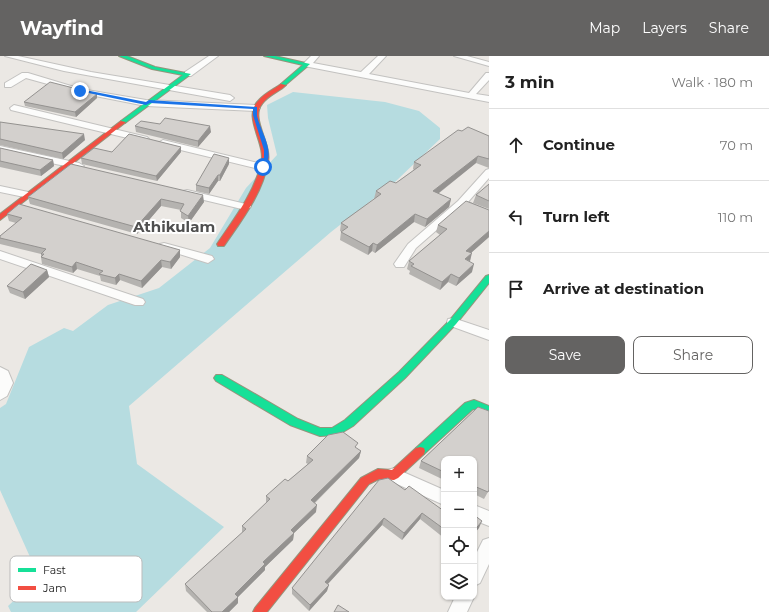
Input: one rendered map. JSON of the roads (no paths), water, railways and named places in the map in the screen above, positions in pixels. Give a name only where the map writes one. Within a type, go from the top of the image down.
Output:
[{"type":"street","points":[[0,62],[10,56],[64,70],[113,79],[171,86],[230,98]]},
{"type":"street","points":[[122,56],[154,68],[188,74]]},
{"type":"street","points":[[0,218],[111,131],[214,56]]},
{"type":"street","points":[[267,56],[489,99]]},
{"type":"street","points":[[221,244],[246,207],[266,159],[267,150],[255,115],[256,108],[260,102],[291,79],[315,56]]},
{"type":"street","points":[[363,75],[382,56]]},
{"type":"street","points":[[458,56],[489,64]]},
{"type":"street","points":[[8,85],[25,75],[80,91],[148,103],[256,108]]},
{"type":"street","points":[[470,96],[489,75]]},
{"type":"street","points":[[14,108],[263,167]]},
{"type":"street","points":[[0,149],[92,170]]},
{"type":"street","points":[[400,264],[412,246],[462,203],[489,172]]},
{"type":"street","points":[[0,189],[29,196]]},
{"type":"street","points":[[177,190],[246,207]]},
{"type":"street","points":[[462,203],[489,215]]},
{"type":"street","points":[[17,205],[32,209]]},
{"type":"street","points":[[155,244],[208,259]]},
{"type":"street","points":[[0,255],[139,302]]},
{"type":"street","points":[[219,378],[294,422],[320,432],[334,432],[349,423],[402,375],[453,322],[489,278]]},
{"type":"street","points":[[453,322],[489,335]]},
{"type":"street","points":[[0,372],[4,375],[7,382],[6,388],[0,395]]},
{"type":"street","points":[[394,475],[469,406],[474,404],[489,410]]},
{"type":"street","points":[[259,612],[365,481],[372,475],[380,473],[394,475],[441,497]]},
{"type":"street","points":[[477,513],[489,519]]},
{"type":"street","points":[[477,571],[489,546]]},
{"type":"street","points":[[457,612],[463,600]]},
{"type":"water","points":[[293,92],[385,102],[419,111],[440,128],[440,139],[396,181],[331,232],[129,406],[137,464],[224,527],[136,612],[11,612],[8,606],[12,602],[142,602],[142,556],[30,556],[0,490],[0,408],[6,404],[29,347],[64,328],[73,331],[108,305],[159,288],[210,248],[246,188],[277,155],[268,118],[267,105]]},
{"type":"district","name":"Athikulam","points":[[174,226]]}]
